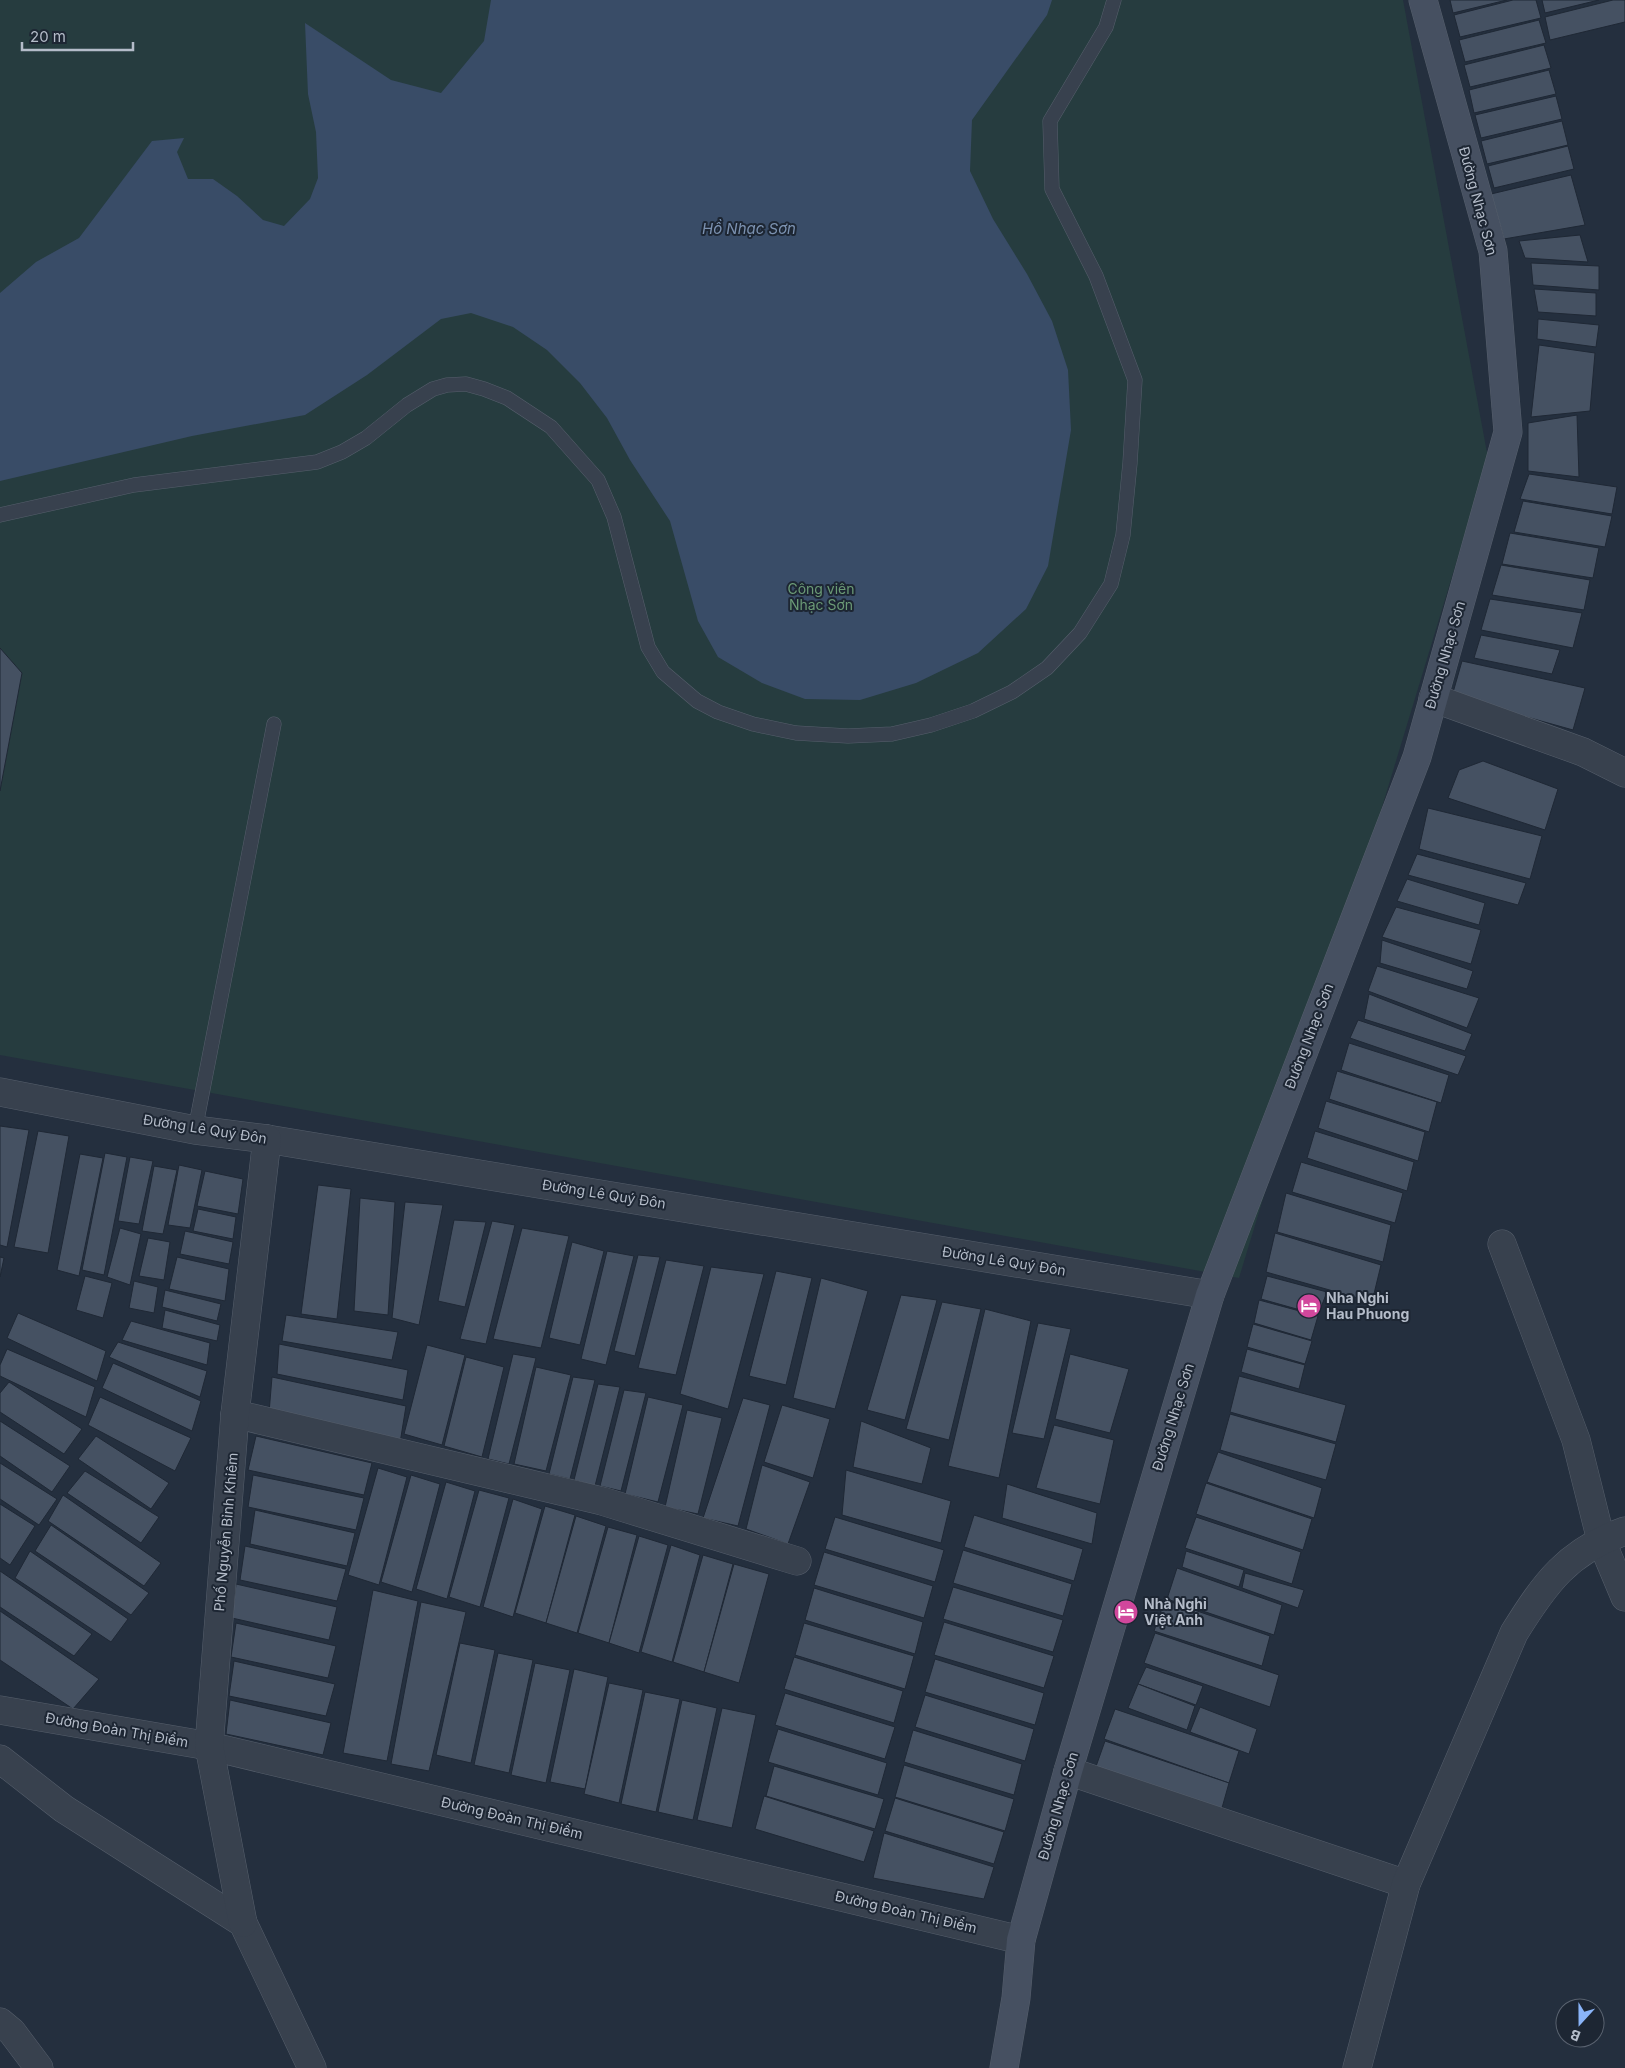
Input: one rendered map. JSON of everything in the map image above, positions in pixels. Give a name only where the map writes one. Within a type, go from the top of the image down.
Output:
[{"type":"main road","name":"Đường Nhạc Sơn","points":[[1004,2068],[1016,1998],[1021,1940],[1068,1771],[1210,1295],[1417,757],[1508,432],[1493,251],[1422,0]]},
{"type":"street","points":[[1433,698],[1583,752],[1625,773]]},
{"type":"street","name":"Đường Lê Quý Đôn","points":[[0,1092],[195,1130],[267,1139],[1210,1295]]},
{"type":"street","name":"Phố Nguyễn Bỉnh Khiêm","points":[[267,1139],[235,1414],[209,1746],[243,1923],[312,2068]]},
{"type":"street","points":[[1502,1244],[1613,1535],[1625,1597]]},
{"type":"street","points":[[235,1414],[602,1501],[797,1561]]},
{"type":"street","points":[[1357,2068],[1406,1884],[1514,1632],[1536,1598],[1563,1566],[1613,1535]]},
{"type":"street","name":"Đường Đoàn Thị Điểm","points":[[0,1710],[209,1746],[1021,1940]]},
{"type":"street","points":[[0,1759],[64,1808],[243,1923]]},
{"type":"street","points":[[1068,1771],[1406,1884]]},
{"type":"street","points":[[0,2022],[12,2032],[39,2068]]},
{"type":"lane","points":[[0,515],[134,485],[318,462],[342,452],[366,438],[407,405],[433,389],[447,385],[466,384],[507,398],[551,427],[598,480],[614,517],[648,647],[663,672],[697,701],[718,712],[753,724],[796,733],[848,736],[892,734],[916,729],[981,707],[1012,692],[1047,668],[1080,632],[1111,584],[1123,535],[1135,380],[1096,276],[1052,189],[1050,121],[1106,27],[1114,0]]},
{"type":"lane","points":[[195,1130],[274,724]]},
{"type":"green space","name":"Công viên Nhạc Sơn","points":[[0,0],[1403,0],[1488,458],[1239,1278],[0,1055]]},
{"type":"water","name":"Hồ Nhạc Sơn","points":[[491,0],[1052,0],[1047,15],[972,120],[970,171],[993,219],[1027,274],[1052,321],[1068,370],[1071,430],[1048,566],[1026,609],[978,653],[916,683],[860,700],[805,699],[762,683],[718,657],[698,621],[670,521],[630,460],[607,418],[580,383],[547,350],[513,327],[471,313],[441,319],[367,375],[305,415],[192,436],[0,481],[0,293],[36,262],[79,238],[152,141],[184,138],[177,152],[188,179],[213,179],[237,196],[263,220],[284,226],[310,199],[318,178],[316,132],[308,94],[305,23],[391,80],[441,93],[484,41]]},
{"type":"building","points":[[1450,0],[1507,0],[1453,13]]},
{"type":"building","points":[[1513,0],[1536,0],[1541,18],[1460,37],[1454,15]]},
{"type":"building","points":[[1542,0],[1599,0],[1545,13]]},
{"type":"building","points":[[1613,0],[1625,0],[1625,22],[1550,40],[1545,17]]},
{"type":"building","points":[[1539,20],[1546,43],[1465,62],[1459,40]]},
{"type":"building","points":[[1544,45],[1551,68],[1470,87],[1464,65]]},
{"type":"building","points":[[1549,70],[1556,94],[1474,113],[1469,90]]},
{"type":"building","points":[[1556,96],[1562,119],[1481,138],[1475,115]]},
{"type":"building","points":[[1562,121],[1568,145],[1487,164],[1481,141]]},
{"type":"building","points":[[1568,146],[1574,169],[1494,188],[1488,166]]},
{"type":"building","points":[[1571,175],[1585,225],[1504,239],[1491,194]]},
{"type":"building","points":[[1580,235],[1588,262],[1525,258],[1519,241]]},
{"type":"building","points":[[1531,263],[1599,266],[1599,290],[1533,285]]},
{"type":"building","points":[[1534,289],[1596,293],[1596,316],[1538,312]]},
{"type":"building","points":[[1538,319],[1599,325],[1596,347],[1537,339]]},
{"type":"building","points":[[1539,345],[1595,353],[1590,411],[1531,417]]},
{"type":"building","points":[[1577,415],[1579,477],[1528,471],[1528,423]]},
{"type":"building","points":[[1529,474],[1617,487],[1612,514],[1520,499]]},
{"type":"building","points":[[1523,501],[1612,516],[1605,547],[1514,532]]},
{"type":"building","points":[[1510,533],[1599,548],[1593,578],[1502,564]]},
{"type":"building","points":[[1501,565],[1590,580],[1584,610],[1492,595]]},
{"type":"building","points":[[1490,599],[1582,613],[1573,648],[1481,630]]},
{"type":"building","points":[[1481,635],[1560,650],[1552,674],[1474,658]]},
{"type":"building","points":[[0,648],[22,673],[0,791]]},
{"type":"building","points":[[1462,661],[1585,688],[1573,730],[1452,696]]},
{"type":"building","points":[[1483,761],[1558,789],[1545,830],[1448,798],[1459,770]]},
{"type":"building","points":[[1428,808],[1542,836],[1530,879],[1419,849]]},
{"type":"building","points":[[1417,854],[1526,883],[1518,905],[1408,875]]},
{"type":"building","points":[[1407,879],[1485,903],[1479,925],[1397,901]]},
{"type":"building","points":[[1396,907],[1481,930],[1471,964],[1382,937]]},
{"type":"building","points":[[1382,940],[1473,971],[1467,989],[1380,963]]},
{"type":"building","points":[[1377,966],[1479,998],[1467,1028],[1368,991]]},
{"type":"building","points":[[1369,994],[1472,1034],[1465,1051],[1364,1019]]},
{"type":"building","points":[[1358,1020],[1466,1056],[1458,1075],[1350,1038]]},
{"type":"building","points":[[1349,1043],[1449,1075],[1441,1103],[1341,1070]]},
{"type":"building","points":[[1337,1071],[1437,1102],[1429,1132],[1329,1099]]},
{"type":"building","points":[[1326,1101],[1425,1132],[1418,1161],[1318,1128]]},
{"type":"building","points":[[0,1126],[29,1130],[7,1247],[0,1245]]},
{"type":"building","points":[[38,1131],[69,1136],[48,1253],[14,1247]]},
{"type":"building","points":[[1315,1131],[1414,1162],[1407,1191],[1307,1158]]},
{"type":"building","points":[[105,1153],[127,1157],[104,1275],[82,1270]]},
{"type":"building","points":[[80,1154],[103,1158],[79,1276],[57,1270]]},
{"type":"building","points":[[130,1157],[153,1161],[139,1224],[118,1221]]},
{"type":"building","points":[[1301,1162],[1403,1193],[1395,1223],[1292,1192]]},
{"type":"building","points":[[179,1165],[202,1170],[190,1228],[168,1225]]},
{"type":"building","points":[[154,1166],[177,1170],[163,1234],[142,1231]]},
{"type":"building","points":[[205,1171],[243,1179],[238,1214],[197,1206]]},
{"type":"building","points":[[318,1185],[351,1189],[337,1319],[301,1314]]},
{"type":"building","points":[[1286,1193],[1391,1225],[1383,1262],[1277,1232]]},
{"type":"building","points":[[360,1198],[395,1202],[388,1315],[354,1311]]},
{"type":"building","points":[[405,1202],[443,1205],[419,1325],[392,1318]]},
{"type":"building","points":[[198,1209],[236,1217],[233,1239],[193,1231]]},
{"type":"building","points":[[454,1220],[486,1222],[465,1307],[438,1301]]},
{"type":"building","points":[[492,1221],[515,1225],[486,1344],[460,1339]]},
{"type":"building","points":[[120,1228],[141,1234],[130,1285],[107,1277]]},
{"type":"building","points":[[522,1228],[569,1236],[541,1348],[493,1339]]},
{"type":"building","points":[[185,1231],[233,1242],[229,1264],[180,1254]]},
{"type":"building","points":[[1275,1233],[1381,1265],[1372,1302],[1266,1272]]},
{"type":"building","points":[[148,1238],[170,1242],[164,1280],[139,1276]]},
{"type":"building","points":[[572,1242],[604,1251],[580,1345],[549,1338]]},
{"type":"building","points":[[607,1251],[634,1256],[606,1365],[581,1359]]},
{"type":"building","points":[[638,1255],[660,1257],[635,1356],[614,1351]]},
{"type":"building","points":[[0,1257],[4,1258],[0,1277]]},
{"type":"building","points":[[177,1257],[229,1269],[225,1301],[169,1289]]},
{"type":"building","points":[[666,1260],[704,1266],[676,1375],[638,1368]]},
{"type":"building","points":[[711,1267],[764,1274],[728,1409],[680,1394]]},
{"type":"building","points":[[776,1271],[812,1278],[786,1385],[749,1376]]},
{"type":"building","points":[[85,1276],[112,1283],[103,1318],[76,1310]]},
{"type":"building","points":[[1267,1276],[1327,1292],[1318,1315],[1261,1299]]},
{"type":"building","points":[[821,1278],[868,1291],[835,1409],[793,1398]]},
{"type":"building","points":[[134,1281],[158,1287],[154,1313],[129,1308]]},
{"type":"building","points":[[165,1290],[221,1304],[217,1321],[162,1307]]},
{"type":"building","points":[[901,1295],[937,1300],[905,1420],[867,1410]]},
{"type":"building","points":[[1259,1300],[1318,1316],[1311,1340],[1254,1323]]},
{"type":"building","points":[[942,1302],[981,1309],[949,1440],[906,1429]]},
{"type":"building","points":[[985,1309],[1031,1321],[999,1478],[948,1466]]},
{"type":"building","points":[[165,1310],[220,1325],[217,1341],[162,1328]]},
{"type":"building","points":[[18,1313],[106,1351],[97,1381],[7,1338]]},
{"type":"building","points":[[286,1315],[398,1332],[392,1360],[282,1341]]},
{"type":"building","points":[[131,1321],[210,1343],[207,1365],[122,1340]]},
{"type":"building","points":[[1038,1323],[1071,1329],[1044,1439],[1012,1433]]},
{"type":"building","points":[[1253,1324],[1312,1341],[1305,1364],[1247,1347]]},
{"type":"building","points":[[118,1342],[207,1371],[200,1397],[109,1357]]},
{"type":"building","points":[[279,1344],[408,1370],[403,1400],[277,1374]]},
{"type":"building","points":[[427,1345],[465,1355],[442,1445],[404,1434]]},
{"type":"building","points":[[7,1349],[95,1387],[86,1417],[0,1376],[0,1365]]},
{"type":"building","points":[[1247,1349],[1305,1365],[1299,1389],[1241,1372]]},
{"type":"building","points":[[513,1354],[536,1358],[509,1464],[488,1459]]},
{"type":"building","points":[[1070,1354],[1129,1369],[1110,1433],[1055,1419]]},
{"type":"building","points":[[466,1357],[504,1367],[482,1457],[444,1446]]},
{"type":"building","points":[[113,1363],[201,1401],[192,1431],[102,1388]]},
{"type":"building","points":[[536,1367],[571,1375],[546,1471],[514,1464]]},
{"type":"building","points":[[1239,1376],[1346,1405],[1336,1442],[1230,1412]]},
{"type":"building","points":[[272,1377],[406,1406],[400,1443],[269,1413]]},
{"type":"building","points":[[573,1377],[595,1380],[570,1479],[549,1474]]},
{"type":"building","points":[[9,1382],[82,1429],[64,1454],[0,1412],[0,1393]]},
{"type":"building","points":[[598,1384],[620,1387],[595,1486],[574,1480]]},
{"type":"building","points":[[624,1390],[646,1393],[621,1491],[600,1486]]},
{"type":"building","points":[[100,1397],[191,1438],[175,1471],[88,1425]]},
{"type":"building","points":[[648,1397],[683,1405],[658,1502],[625,1494]]},
{"type":"building","points":[[743,1398],[770,1405],[738,1526],[703,1518]]},
{"type":"building","points":[[782,1405],[830,1419],[813,1478],[764,1462]]},
{"type":"building","points":[[687,1410],[722,1418],[698,1514],[665,1507]]},
{"type":"building","points":[[1230,1414],[1336,1444],[1326,1480],[1220,1450]]},
{"type":"building","points":[[0,1421],[70,1466],[52,1492],[0,1456]]},
{"type":"building","points":[[861,1421],[931,1448],[922,1484],[853,1467]]},
{"type":"building","points":[[1054,1425],[1114,1440],[1100,1504],[1036,1488]]},
{"type":"building","points":[[96,1436],[169,1483],[151,1509],[78,1459]]},
{"type":"building","points":[[256,1436],[372,1463],[364,1495],[248,1470]]},
{"type":"building","points":[[1218,1452],[1322,1488],[1314,1518],[1207,1482]]},
{"type":"building","points":[[0,1463],[57,1499],[39,1525],[0,1499]]},
{"type":"building","points":[[762,1465],[810,1482],[788,1544],[746,1529]]},
{"type":"building","points":[[378,1468],[407,1477],[379,1585],[348,1575]]},
{"type":"building","points":[[846,1470],[951,1501],[941,1543],[842,1515]]},
{"type":"building","points":[[85,1471],[159,1517],[141,1543],[67,1493]]},
{"type":"building","points":[[253,1475],[364,1498],[356,1530],[248,1507]]},
{"type":"building","points":[[411,1475],[440,1484],[412,1592],[381,1582]]},
{"type":"building","points":[[446,1482],[475,1491],[447,1599],[416,1589]]},
{"type":"building","points":[[1206,1483],[1312,1519],[1303,1550],[1196,1514]]},
{"type":"building","points":[[1007,1484],[1097,1513],[1092,1544],[1002,1518]]},
{"type":"building","points":[[479,1490],[509,1498],[480,1607],[449,1597]]},
{"type":"building","points":[[63,1495],[161,1563],[144,1586],[48,1521]]},
{"type":"building","points":[[513,1499],[542,1509],[513,1617],[483,1607]]},
{"type":"building","points":[[0,1504],[35,1526],[10,1565],[0,1558]]},
{"type":"building","points":[[545,1506],[575,1515],[546,1623],[515,1613]]},
{"type":"building","points":[[255,1510],[355,1533],[347,1566],[250,1544]]},
{"type":"building","points":[[974,1515],[1083,1549],[1074,1581],[964,1547]]},
{"type":"building","points":[[576,1516],[606,1526],[577,1633],[546,1623]]},
{"type":"building","points":[[835,1517],[944,1550],[935,1582],[825,1549]]},
{"type":"building","points":[[1196,1517],[1301,1552],[1292,1584],[1185,1548]]},
{"type":"building","points":[[51,1525],[149,1593],[131,1615],[35,1551]]},
{"type":"building","points":[[608,1527],[637,1535],[609,1643],[578,1633]]},
{"type":"building","points":[[639,1536],[668,1545],[639,1653],[609,1643]]},
{"type":"building","points":[[671,1545],[700,1555],[672,1662],[641,1652]]},
{"type":"building","points":[[245,1546],[346,1569],[337,1601],[240,1580]]},
{"type":"building","points":[[963,1550],[1072,1584],[1063,1616],[953,1583]]},
{"type":"building","points":[[30,1551],[128,1619],[111,1642],[15,1578]]},
{"type":"building","points":[[1186,1551],[1244,1570],[1239,1587],[1182,1567]]},
{"type":"building","points":[[824,1552],[933,1586],[924,1618],[814,1585]]},
{"type":"building","points":[[703,1555],[733,1564],[704,1672],[673,1662]]},
{"type":"building","points":[[734,1564],[769,1574],[739,1683],[704,1672]]},
{"type":"building","points":[[1177,1568],[1282,1605],[1274,1635],[1167,1599]]},
{"type":"building","points":[[0,1571],[92,1634],[74,1656],[0,1607]]},
{"type":"building","points":[[1245,1573],[1304,1590],[1298,1608],[1242,1588]]},
{"type":"building","points":[[236,1584],[337,1607],[329,1640],[232,1618]]},
{"type":"building","points":[[953,1587],[1063,1620],[1053,1652],[943,1619]]},
{"type":"building","points":[[814,1588],[923,1622],[915,1654],[805,1620]]},
{"type":"building","points":[[373,1590],[418,1601],[387,1761],[343,1753]]},
{"type":"building","points":[[1165,1600],[1270,1636],[1262,1666],[1154,1631]]},
{"type":"building","points":[[421,1602],[466,1612],[429,1771],[391,1764]]},
{"type":"building","points":[[0,1611],[99,1679],[73,1709],[0,1660]]},
{"type":"building","points":[[944,1622],[1054,1656],[1044,1688],[934,1655]]},
{"type":"building","points":[[236,1623],[336,1646],[328,1678],[231,1657]]},
{"type":"building","points":[[804,1623],[914,1656],[905,1689],[795,1655]]},
{"type":"building","points":[[1155,1633],[1279,1675],[1270,1707],[1144,1663]]},
{"type":"building","points":[[460,1643],[495,1650],[471,1763],[436,1755]]},
{"type":"building","points":[[498,1653],[533,1660],[509,1773],[474,1765]]},
{"type":"building","points":[[794,1657],[903,1691],[894,1723],[784,1689]]},
{"type":"building","points":[[935,1659],[1044,1693],[1035,1725],[925,1692]]},
{"type":"building","points":[[234,1661],[335,1684],[326,1716],[229,1696]]},
{"type":"building","points":[[535,1663],[570,1670],[546,1783],[511,1775]]},
{"type":"building","points":[[1146,1667],[1203,1686],[1196,1705],[1138,1684]]},
{"type":"building","points":[[574,1669],[608,1677],[585,1789],[550,1782]]},
{"type":"building","points":[[609,1683],[643,1690],[619,1803],[584,1794]]},
{"type":"building","points":[[1138,1684],[1195,1706],[1187,1730],[1128,1708]]},
{"type":"building","points":[[645,1692],[680,1699],[656,1812],[621,1804]]},
{"type":"building","points":[[785,1693],[895,1727],[885,1759],[775,1725]]},
{"type":"building","points":[[925,1695],[1034,1729],[1025,1761],[915,1727]]},
{"type":"building","points":[[230,1700],[331,1723],[323,1755],[226,1734]]},
{"type":"building","points":[[682,1700],[717,1708],[693,1820],[658,1812]]},
{"type":"building","points":[[1200,1707],[1257,1729],[1249,1754],[1190,1732]]},
{"type":"building","points":[[722,1708],[756,1715],[732,1828],[697,1820]]},
{"type":"building","points":[[1115,1709],[1239,1751],[1229,1783],[1104,1739]]},
{"type":"building","points":[[778,1729],[887,1763],[878,1795],[768,1762]]},
{"type":"building","points":[[913,1730],[1022,1764],[1014,1795],[904,1762]]},
{"type":"building","points":[[1105,1741],[1229,1783],[1220,1815],[1094,1772]]},
{"type":"building","points":[[904,1765],[1014,1799],[1005,1831],[895,1797]]},
{"type":"building","points":[[774,1766],[884,1799],[875,1829],[766,1796]]},
{"type":"building","points":[[764,1796],[874,1831],[864,1862],[755,1829]]},
{"type":"building","points":[[895,1798],[1004,1832],[994,1864],[885,1831]]},
{"type":"building","points":[[884,1833],[994,1867],[984,1899],[873,1878]]},
{"type":"place","name":"Nha Nghi Hau Phuong","points":[[1309,1306]]},
{"type":"place","name":"Nhà Nghỉ Việt Anh","points":[[1126,1612]]}]
